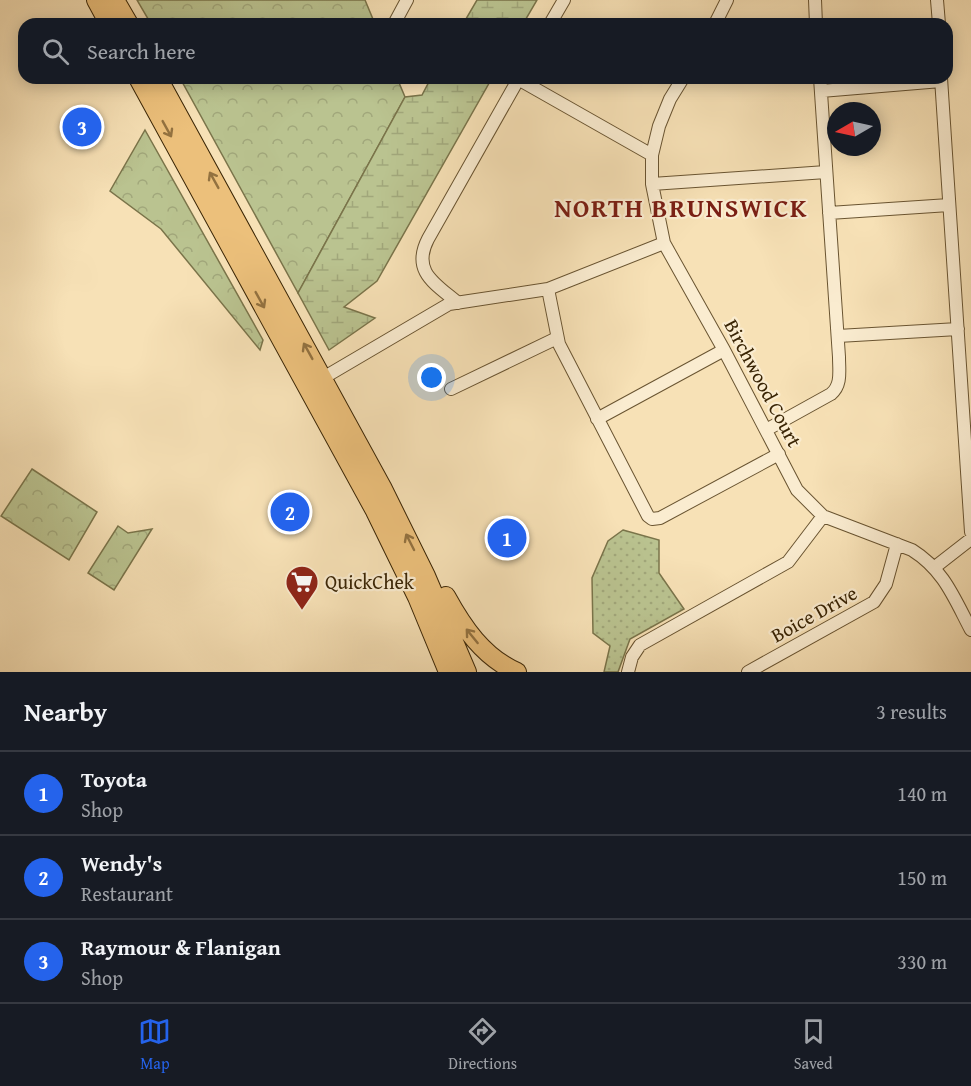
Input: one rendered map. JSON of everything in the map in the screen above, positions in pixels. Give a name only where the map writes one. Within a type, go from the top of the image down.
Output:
[{"type":"highway","points":[[96,0],[106,18]]},
{"type":"highway","points":[[116,0],[126,18]]},
{"type":"highway","points":[[141,84],[360,482],[403,567],[448,672]]},
{"type":"highway","points":[[161,84],[378,479],[426,576],[467,672]]},
{"type":"highway","points":[[426,576],[446,595],[462,623],[482,648],[502,664],[517,672]]},
{"type":"highway","points":[[428,623],[441,672]]},
{"type":"street","points":[[397,18],[407,0]]},
{"type":"street","points":[[554,18],[564,0]]},
{"type":"street","points":[[718,18],[727,0]]},
{"type":"street","points":[[814,0],[816,18]]},
{"type":"street","points":[[938,0],[939,18]]},
{"type":"street","points":[[459,303],[428,276],[422,266],[421,258],[428,239],[515,84]]},
{"type":"street","points":[[528,84],[652,155]]},
{"type":"street","name":"Birchwood Court","points":[[679,84],[663,117],[652,155],[652,184],[664,243],[724,350],[797,490],[824,516],[924,557],[942,575],[971,630]]},
{"type":"street","points":[[766,430],[837,389],[840,357],[821,84]]},
{"type":"street","points":[[941,84],[971,532]]},
{"type":"street","points":[[652,184],[826,172]]},
{"type":"street","points":[[829,213],[949,205]]},
{"type":"street","points":[[323,378],[449,304],[548,289],[664,243]]},
{"type":"street","points":[[548,289],[557,339],[642,508],[652,519],[671,513],[779,454]]},
{"type":"street","points":[[838,336],[958,330]]},
{"type":"street","points":[[452,389],[557,339]]},
{"type":"street","points":[[597,419],[724,350]]},
{"type":"street","points":[[628,672],[632,657],[640,645],[788,562],[824,516]]},
{"type":"street","points":[[935,567],[971,539]]},
{"type":"street","name":"Boice Drive","points":[[748,672],[874,602],[886,584],[897,544]]},
{"type":"green space","points":[[137,0],[365,0],[372,18],[148,18]]},
{"type":"green space","points":[[477,0],[537,0],[526,18],[466,18]]},
{"type":"green space","points":[[183,84],[400,84],[405,97],[298,293]]},
{"type":"green space","points":[[428,84],[489,84],[377,281],[344,307],[375,318],[329,350],[298,293],[405,97],[422,95]]},
{"type":"green space","points":[[145,130],[263,340],[260,350],[161,229],[110,191]]},
{"type":"green space","points":[[32,469],[97,512],[69,560],[1,516]]},
{"type":"green space","points":[[118,526],[128,533],[152,529],[114,590],[88,573]]},
{"type":"green space","points":[[623,530],[659,540],[659,573],[684,609],[630,639],[618,672],[604,672],[610,646],[593,633],[592,578],[608,541]]},
{"type":"place","name":"Raymour & Flanigan","points":[[82,127]]},
{"type":"place","name":"Wendy's","points":[[290,512]]},
{"type":"place","name":"Toyota","points":[[507,538]]},
{"type":"place","name":"QuickChek","points":[[302,611]]},
{"type":"district","name":"NORTH BRUNSWICK","points":[[681,208]]}]
